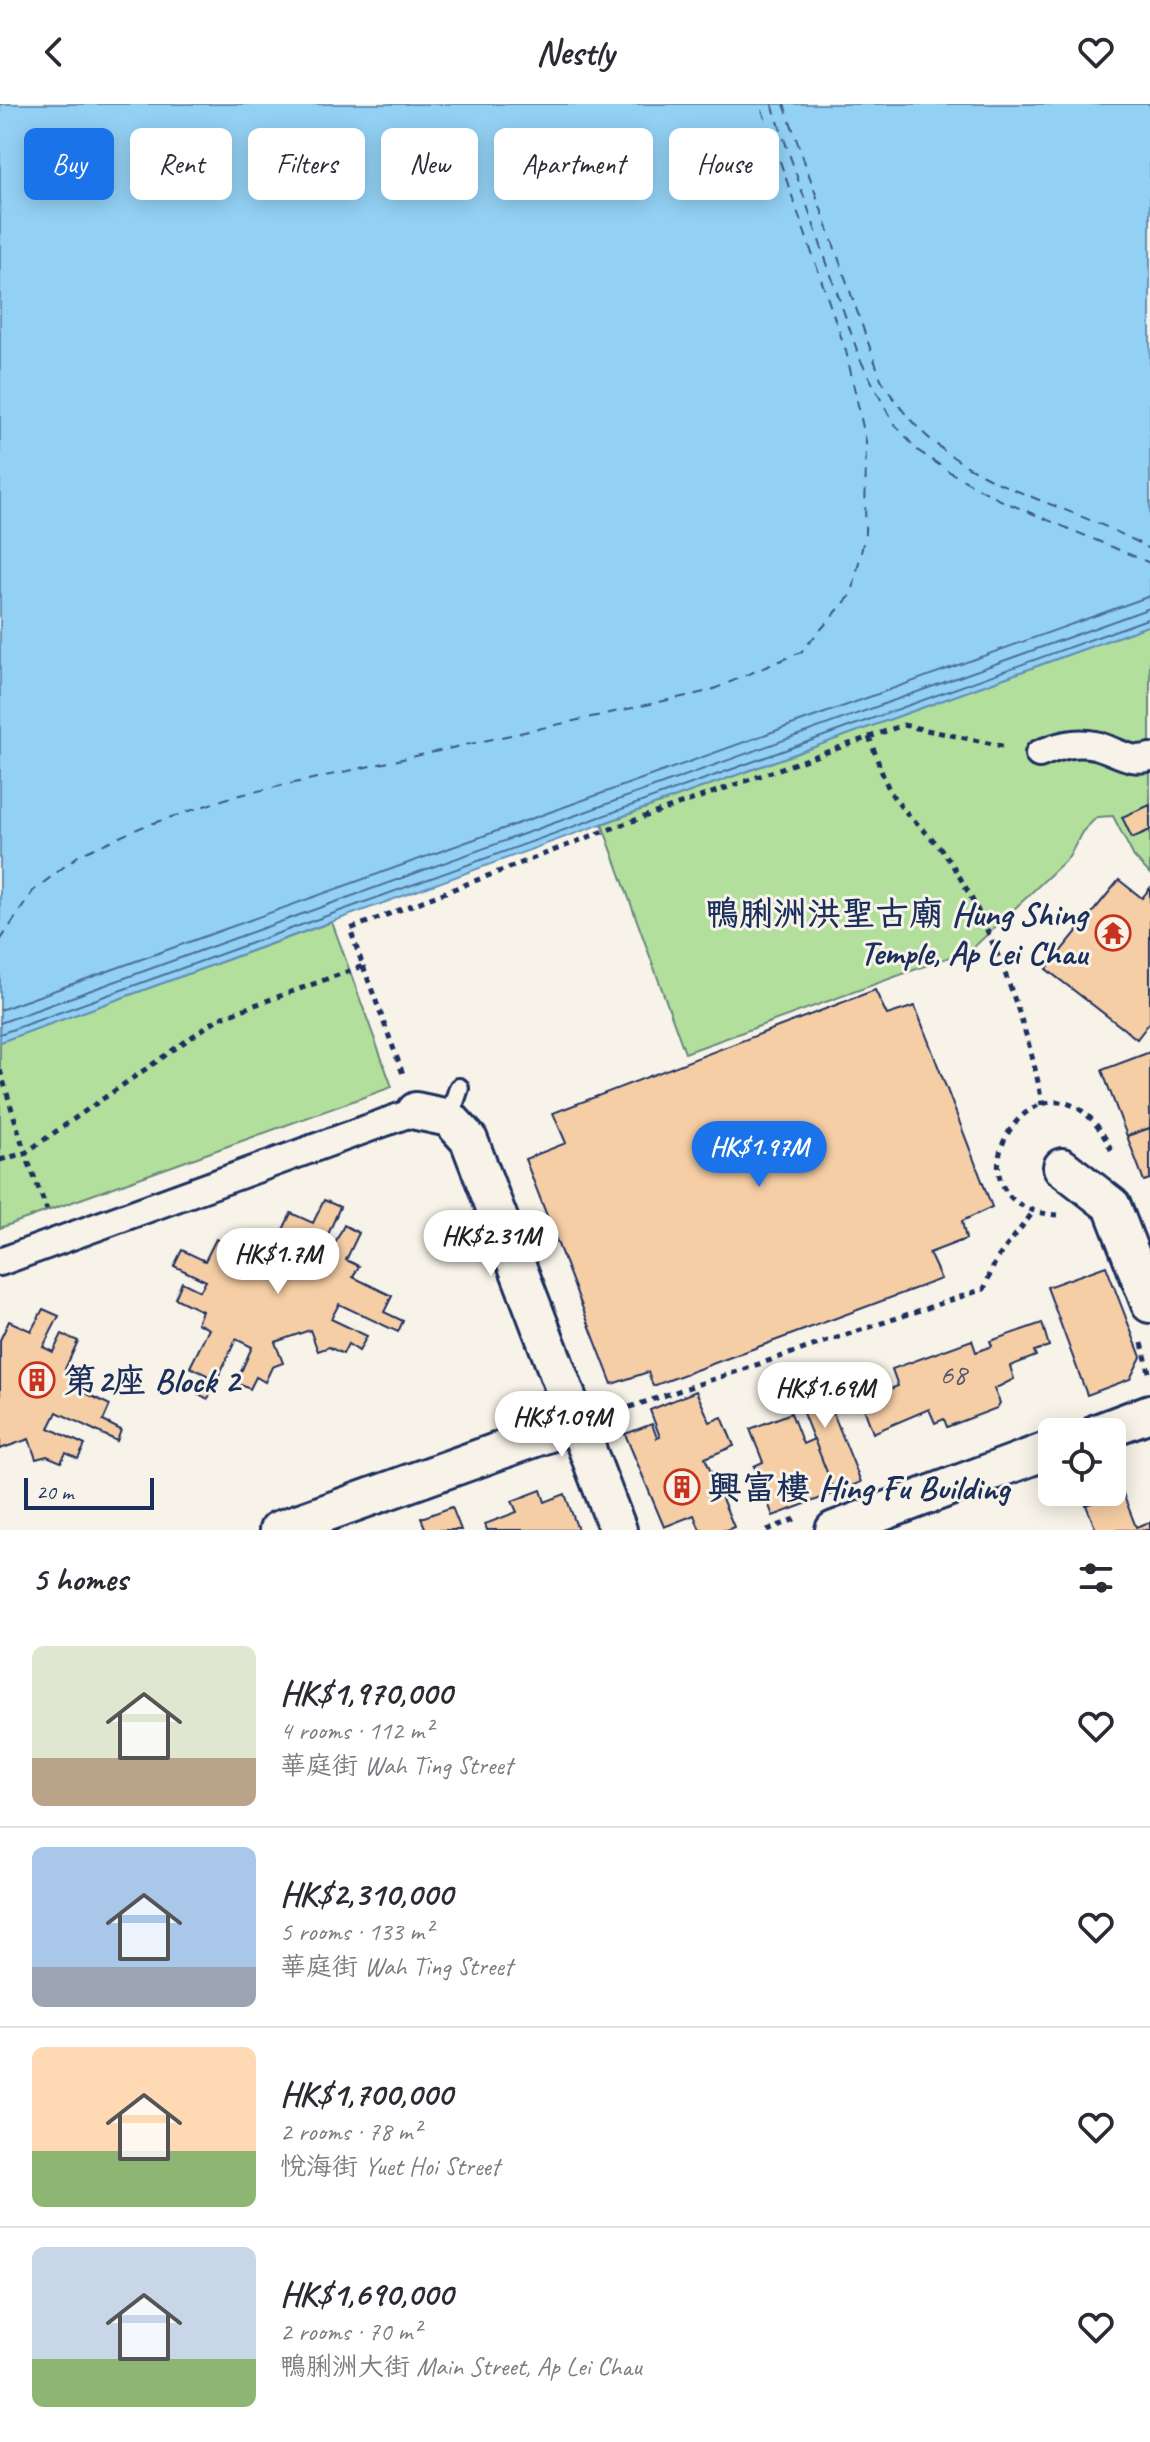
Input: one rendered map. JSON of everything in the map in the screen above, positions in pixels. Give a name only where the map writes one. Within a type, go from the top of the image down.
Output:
[{"type":"street","points":[[1039,754],[1064,744],[1095,745],[1140,760],[1150,757]]},
{"type":"street","points":[[0,1262],[441,1106],[469,1140],[580,1422],[618,1530]]},
{"type":"street","points":[[1062,1167],[1112,1206],[1144,1319]]},
{"type":"street","points":[[1119,1418],[1145,1400]]},
{"type":"street","points":[[278,1530],[580,1422]]},
{"type":"street","points":[[823,1521],[1038,1453]]},
{"type":"path","points":[[441,1106],[363,966],[350,929],[599,833],[903,725],[1039,754]]},
{"type":"path","points":[[869,737],[894,797],[944,852],[969,892],[993,944],[1038,1076],[1042,1105]]},
{"type":"path","points":[[0,1160],[25,1153],[219,1018],[363,966]]},
{"type":"path","points":[[0,1070],[25,1153],[59,1241]]},
{"type":"path","points":[[1065,1216],[1034,1211],[1008,1191],[998,1161],[1000,1145],[1013,1121],[1042,1105],[1057,1103],[1084,1112],[1099,1127],[1114,1156]]},
{"type":"path","points":[[616,1411],[984,1289],[996,1260],[1034,1211]]},
{"type":"path","points":[[1144,1319],[1150,1365],[1145,1400]]},
{"type":"path","points":[[767,1530],[823,1521]]},
{"type":"green space","points":[[1150,625],[1150,874],[1134,857],[1113,816],[1097,817],[1082,832],[1069,857],[972,949],[685,1053],[602,824]]},
{"type":"green space","points":[[332,922],[392,1087],[0,1228],[0,1042]]},
{"type":"water","points":[[0,104],[1150,104],[1150,625],[0,1042]]},
{"type":"building","points":[[1150,805],[1150,830],[1132,838],[1122,817]]},
{"type":"building","name":"鴨脷洲洪聖古廟 Hung Shing Temple, Ap Lei Chau","points":[[1119,880],[1142,898],[1150,888],[1150,1022],[1137,1039],[1046,969]]},
{"type":"building","points":[[875,990],[887,1015],[915,1006],[992,1207],[962,1221],[966,1239],[929,1253],[941,1279],[653,1386],[648,1372],[612,1384],[525,1159],[566,1143],[553,1113]]},
{"type":"building","points":[[1150,1052],[1150,1128],[1127,1136],[1102,1070]]},
{"type":"building","points":[[1150,1128],[1150,1179],[1144,1181],[1127,1136]]},
{"type":"building","points":[[324,1200],[340,1207],[326,1239],[335,1243],[344,1225],[359,1233],[346,1260],[359,1266],[353,1277],[392,1296],[384,1312],[403,1321],[398,1332],[339,1304],[331,1319],[367,1336],[359,1351],[348,1344],[343,1354],[329,1347],[318,1351],[310,1330],[275,1342],[283,1363],[272,1367],[265,1382],[256,1377],[250,1389],[236,1383],[252,1347],[236,1339],[208,1399],[198,1394],[207,1375],[190,1367],[209,1329],[197,1323],[202,1311],[175,1298],[182,1282],[200,1291],[206,1281],[174,1266],[182,1250],[205,1261],[216,1239],[237,1249],[258,1237],[281,1234],[291,1213],[313,1223]]},
{"type":"building","points":[[1106,1266],[1141,1357],[1130,1379],[1087,1395],[1047,1287]]},
{"type":"building","name":"第2座 Block 2","points":[[43,1309],[59,1316],[43,1347],[53,1352],[62,1334],[78,1341],[65,1369],[77,1374],[71,1386],[110,1405],[103,1421],[121,1430],[117,1441],[57,1412],[49,1428],[85,1445],[78,1459],[66,1453],[61,1462],[47,1456],[36,1459],[29,1439],[0,1449],[0,1340],[9,1321],[31,1331]]},
{"type":"building","points":[[1042,1323],[1049,1346],[1034,1351],[1036,1356],[1010,1366],[1014,1379],[994,1389],[1000,1403],[997,1408],[947,1427],[944,1419],[935,1423],[929,1409],[873,1433],[861,1400],[898,1386],[892,1369],[972,1340],[976,1352],[992,1346],[990,1341]]},
{"type":"building","points":[[815,1368],[861,1482],[835,1493],[789,1378]]},
{"type":"building","name":"興富樓 Hing Fu Building","points":[[696,1391],[710,1422],[722,1417],[734,1446],[705,1458],[734,1527],[727,1530],[700,1530],[694,1515],[664,1527],[625,1434],[652,1424],[657,1438],[660,1437],[650,1410]]},
{"type":"building","points":[[791,1413],[803,1444],[814,1439],[835,1493],[773,1516],[754,1466],[763,1462],[750,1429]]},
{"type":"building","points":[[541,1490],[545,1502],[565,1494],[578,1530],[487,1530],[485,1524],[517,1512],[512,1501]]},
{"type":"building","points":[[1126,1501],[1136,1527],[1150,1522],[1150,1530],[1096,1530],[1086,1506],[1126,1506]]},
{"type":"building","points":[[452,1507],[461,1530],[426,1530],[421,1518]]},
{"type":"ferry route","points":[[0,941],[33,891],[79,855],[142,827],[231,797],[709,691],[801,652],[852,594],[865,534],[866,441],[846,351],[760,104]]},
{"type":"ferry route","points":[[772,104],[860,359],[892,421],[917,450],[998,499],[1150,563]]},
{"type":"ferry route","points":[[784,104],[881,379],[908,416],[937,445],[969,467],[1150,549]]},
{"type":"place","name":"鴨脷洲洪聖古廟 Hung Shing Temple, Ap Lei Chau","points":[[1113,933]]},
{"type":"place","name":"第2座 Block 2","points":[[37,1380]]},
{"type":"place","name":"興富樓 Hing Fu Building","points":[[682,1487]]}]
